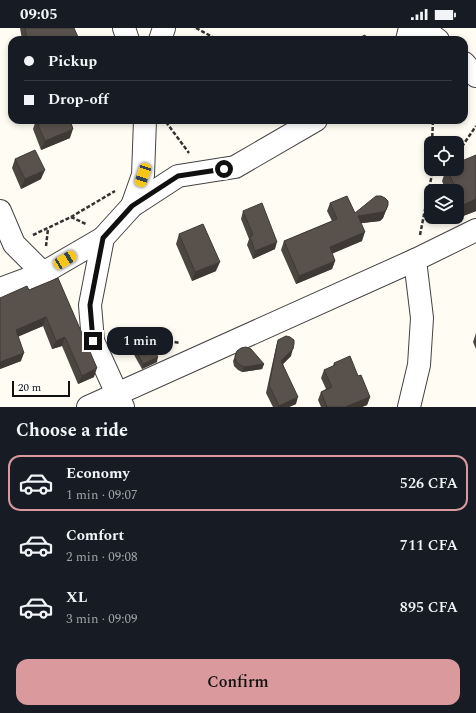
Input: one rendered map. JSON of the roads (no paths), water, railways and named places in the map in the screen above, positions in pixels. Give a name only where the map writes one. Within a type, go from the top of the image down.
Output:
[{"type":"street","points":[[422,28],[433,36]]},
{"type":"street","points":[[468,67],[476,76]]},
{"type":"street","points":[[132,206],[143,175],[145,124]]},
{"type":"street","points":[[0,289],[43,273],[103,238],[132,206],[178,176],[235,167],[309,124]]},
{"type":"street","points":[[0,211],[14,244],[43,273]]},
{"type":"street","points":[[88,407],[120,401],[476,230]]},
{"type":"street","points":[[103,238],[90,305],[93,341],[120,401]]},
{"type":"street","points":[[409,407],[419,366],[422,318],[415,260]]}]
